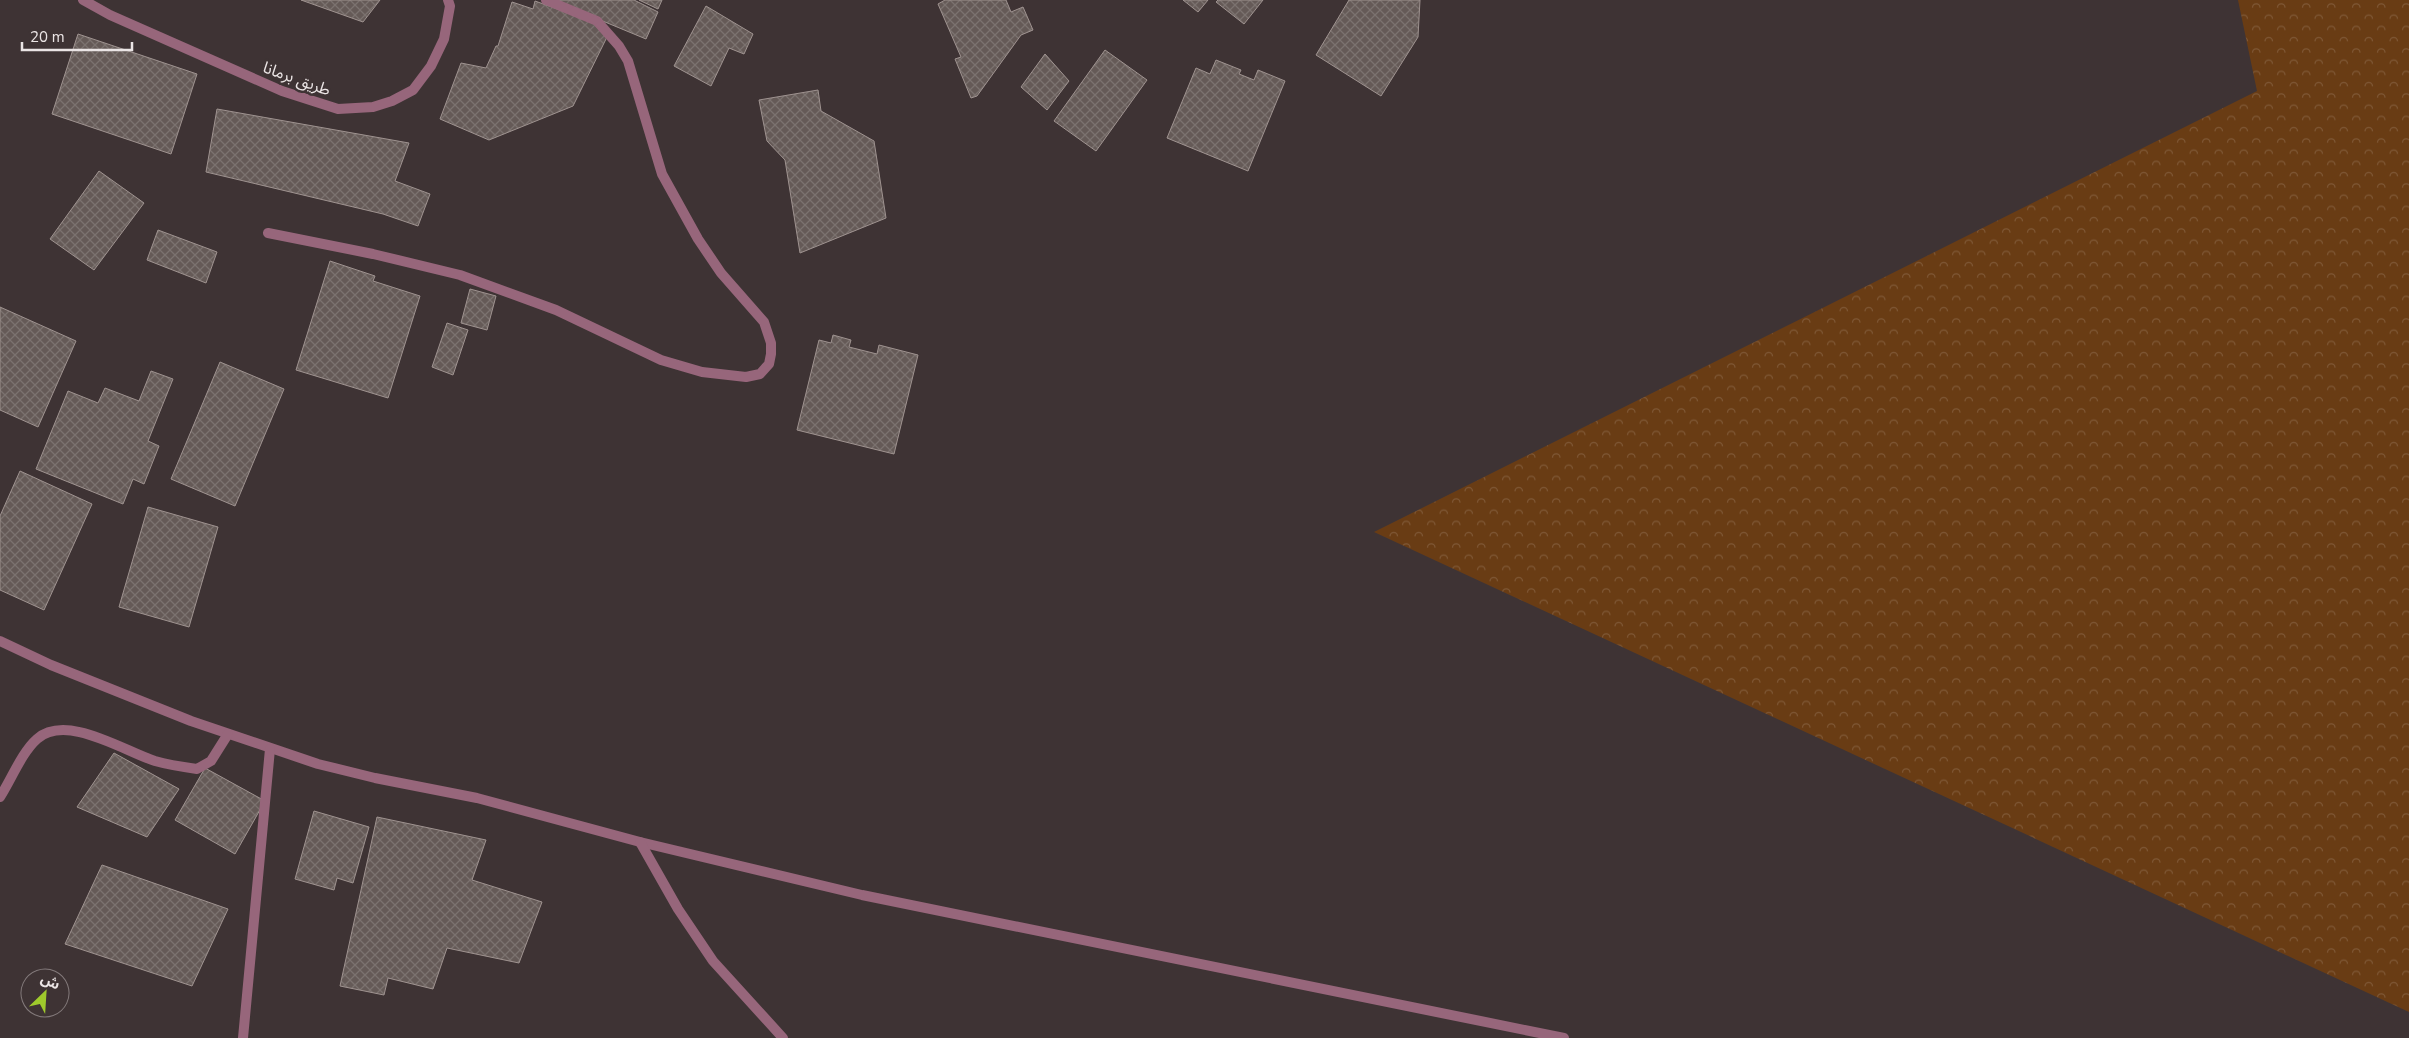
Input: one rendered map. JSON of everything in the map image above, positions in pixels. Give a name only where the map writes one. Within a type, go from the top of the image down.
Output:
[{"type":"street","name":"طريق برمانا","points":[[83,0],[282,92],[338,109],[373,107],[392,101],[413,90],[431,66],[444,39],[450,6],[448,0]]},
{"type":"street","points":[[268,233],[373,254],[460,275],[556,310],[661,360],[734,376],[746,377],[760,374],[769,364],[771,354],[771,343],[764,322],[721,273],[698,239],[662,174],[628,61],[619,46],[597,21],[546,0]]},
{"type":"street","points":[[0,640],[51,665],[228,734],[375,778],[477,798],[640,842],[862,895],[1564,1038]]},
{"type":"street","points":[[0,797],[35,740],[47,731],[61,729],[74,731],[156,761],[197,769],[211,761],[228,734]]},
{"type":"street","points":[[243,1038],[270,748]]},
{"type":"street","points":[[640,842],[678,909],[713,961],[783,1038]]},
{"type":"green space","points":[[2238,0],[2409,0],[2409,1012],[1374,532],[2257,91]]},
{"type":"building","points":[[301,0],[380,0],[363,22]]},
{"type":"building","points":[[552,0],[634,0],[658,12],[646,39]]},
{"type":"building","points":[[639,0],[662,0],[658,9]]},
{"type":"building","points":[[945,0],[1006,0],[1011,12],[1023,7],[1033,30],[1021,35],[977,96],[971,98],[955,59],[961,57],[938,4]]},
{"type":"building","points":[[1183,0],[1208,0],[1198,12]]},
{"type":"building","points":[[1218,0],[1263,0],[1244,24],[1216,2]]},
{"type":"building","points":[[1349,0],[1420,0],[1418,37],[1381,96],[1316,55]]},
{"type":"building","points":[[535,1],[596,23],[607,37],[573,106],[489,140],[440,119],[461,63],[486,68],[496,46],[498,46],[512,2],[533,9]]},
{"type":"building","points":[[706,6],[753,34],[744,54],[729,48],[711,86],[674,66]]},
{"type":"building","points":[[78,34],[197,74],[171,154],[52,114]]},
{"type":"building","points":[[1105,50],[1147,80],[1096,151],[1054,121]]},
{"type":"building","points":[[1045,54],[1069,81],[1047,110],[1021,87]]},
{"type":"building","points":[[1216,60],[1241,70],[1239,74],[1254,80],[1258,70],[1285,81],[1248,171],[1167,138],[1196,68],[1210,74]]},
{"type":"building","points":[[818,90],[821,111],[874,141],[886,218],[800,253],[785,160],[767,141],[759,100]]},
{"type":"building","points":[[217,109],[409,143],[395,181],[430,194],[418,226],[383,214],[206,172]]},
{"type":"building","points":[[99,171],[144,203],[94,270],[50,239]]},
{"type":"building","points":[[158,230],[217,252],[206,283],[147,260]]},
{"type":"building","points":[[330,261],[375,276],[373,281],[420,296],[388,398],[296,370]]},
{"type":"building","points":[[470,289],[496,296],[487,330],[461,323]]},
{"type":"building","points":[[0,307],[76,341],[38,427],[0,410]]},
{"type":"building","points":[[447,323],[468,330],[453,375],[432,367]]},
{"type":"building","points":[[833,335],[851,340],[849,347],[877,354],[879,345],[918,355],[894,454],[797,430],[819,340],[831,343]]},
{"type":"building","points":[[220,362],[284,389],[235,506],[171,479]]},
{"type":"building","points":[[151,371],[173,379],[148,441],[159,446],[144,484],[133,479],[123,504],[36,469],[68,391],[98,403],[105,388],[139,401]]},
{"type":"building","points":[[20,471],[92,504],[44,610],[0,590],[0,516]]},
{"type":"building","points":[[148,507],[218,527],[189,627],[119,607]]},
{"type":"building","points":[[114,753],[179,789],[147,837],[77,807]]},
{"type":"building","points":[[205,768],[265,801],[235,854],[175,820]]},
{"type":"building","points":[[314,811],[369,827],[353,883],[337,878],[334,890],[295,879]]},
{"type":"building","points":[[377,817],[486,840],[472,880],[542,902],[519,963],[447,948],[433,989],[388,978],[384,995],[340,986]]},
{"type":"building","points":[[102,865],[228,909],[192,986],[65,944]]}]
